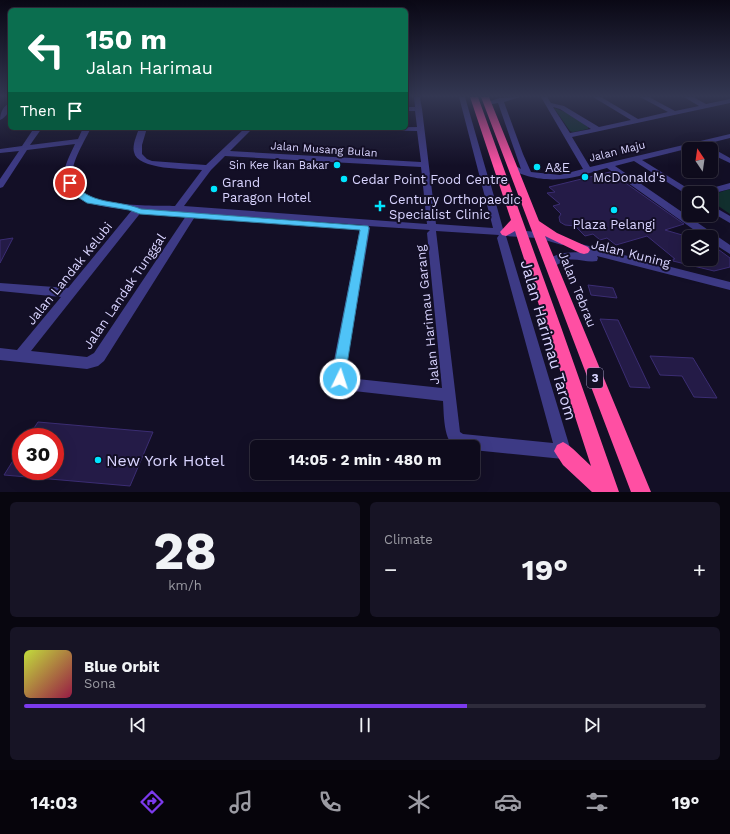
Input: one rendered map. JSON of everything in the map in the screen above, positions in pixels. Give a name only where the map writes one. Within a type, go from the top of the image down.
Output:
[{"type":"highway","name":"3","points":[[482,120],[610,492]]},
{"type":"highway","name":"Jalan Tebrau","points":[[494,120],[640,492]]},
{"type":"highway","points":[[502,234],[514,225],[517,219]]},
{"type":"highway","points":[[538,233],[552,236],[584,250]]},
{"type":"highway","points":[[563,451],[569,459],[606,492]]},
{"type":"street","name":"Jalan Harimau Garang","points":[[420,120],[453,432],[455,437],[460,441],[563,451]]},
{"type":"street","name":"Jalan Harimau Tarom","points":[[468,120],[563,451]]},
{"type":"street","points":[[507,120],[528,174]]},
{"type":"street","points":[[558,120],[588,170]]},
{"type":"street","points":[[582,120],[598,130]]},
{"type":"street","points":[[568,136],[642,120]]},
{"type":"street","points":[[408,129],[421,129]]},
{"type":"street","points":[[0,185],[37,130]]},
{"type":"street","points":[[86,130],[68,176],[73,189],[83,198],[90,201],[176,212],[523,236],[538,233]]},
{"type":"street","points":[[142,130],[137,151],[139,158],[143,161],[208,168]]},
{"type":"street","points":[[176,212],[208,168],[247,130]]},
{"type":"street","name":"Jalan Maju","points":[[702,142],[730,136]]},
{"type":"street","points":[[0,151],[81,141]]},
{"type":"street","name":"Jalan Maju","points":[[511,165],[528,174],[560,177],[682,147]]},
{"type":"street","name":"Jalan Musang Bulan","points":[[222,153],[424,165]]},
{"type":"street","points":[[718,155],[730,161]]},
{"type":"street","points":[[634,158],[682,189]]},
{"type":"street","points":[[608,165],[730,250]]},
{"type":"street","points":[[484,178],[504,184]]},
{"type":"street","points":[[718,189],[730,186]]},
{"type":"street","name":"Jalan Landak Kelubi","points":[[20,356],[136,208]]},
{"type":"street","points":[[176,212],[191,215],[365,228],[432,230]]},
{"type":"street","points":[[718,213],[729,220]]},
{"type":"street","name":"Jalan Landak Tunggal","points":[[20,356],[87,363],[93,362],[99,357],[191,215]]},
{"type":"street","points":[[365,228],[339,370],[340,379],[345,384],[449,394]]},
{"type":"street","name":"Jalan Kuning","points":[[584,250],[730,286]]},
{"type":"street","name":"Jalan Kuning","points":[[550,264],[564,257],[588,256],[730,292]]},
{"type":"street","points":[[0,287],[70,293]]},
{"type":"street","points":[[0,354],[20,356]]},
{"type":"green space","points":[[562,120],[578,120],[588,127],[588,129],[573,132],[570,131]]},
{"type":"green space","points":[[730,189],[730,214],[718,206],[718,193]]},
{"type":"building","name":"Plaza Pelangi","points":[[610,172],[684,224],[665,230],[682,235],[682,263],[673,261],[673,259],[675,259],[647,236],[616,245],[607,238],[600,240],[593,234],[585,236],[575,226],[565,225],[560,222],[559,217],[561,214],[553,206],[560,204],[547,193],[555,192],[549,187]]},
{"type":"building","points":[[13,238],[0,263],[0,240]]},
{"type":"building","name":"Plaza Pelangi","points":[[718,249],[730,258],[730,267],[714,271],[694,266],[718,266]]},
{"type":"building","points":[[588,285],[613,288],[617,298],[591,295]]},
{"type":"building","points":[[600,319],[618,320],[650,388],[630,387]]},
{"type":"building","points":[[650,356],[693,358],[717,398],[694,397],[682,376],[660,375]]},
{"type":"building","name":"New York Hotel","points":[[38,422],[153,432],[130,486],[61,480],[64,480],[64,428],[34,428]]},
{"type":"building","name":"New York Hotel","points":[[12,462],[12,476],[4,475]]},
{"type":"place","name":"Sin Kee Ikan Bakar","points":[[337,165]]},
{"type":"place","name":"A&E","points":[[537,167]]},
{"type":"place","name":"McDonald's","points":[[585,177]]},
{"type":"place","name":"Cedar Point Food Centre","points":[[344,179]]},
{"type":"place","name":"Grand Paragon Hotel","points":[[214,189]]},
{"type":"place","name":"Century Orthopaedic Specialist Clinic","points":[[380,206]]},
{"type":"place","name":"Plaza Pelangi","points":[[614,210]]},
{"type":"place","name":"New York Hotel","points":[[98,460]]},
{"type":"route","points":[[70,183],[76,192],[83,198],[90,201],[100,204],[131,208],[136,211],[365,228],[339,370],[340,379]]}]
